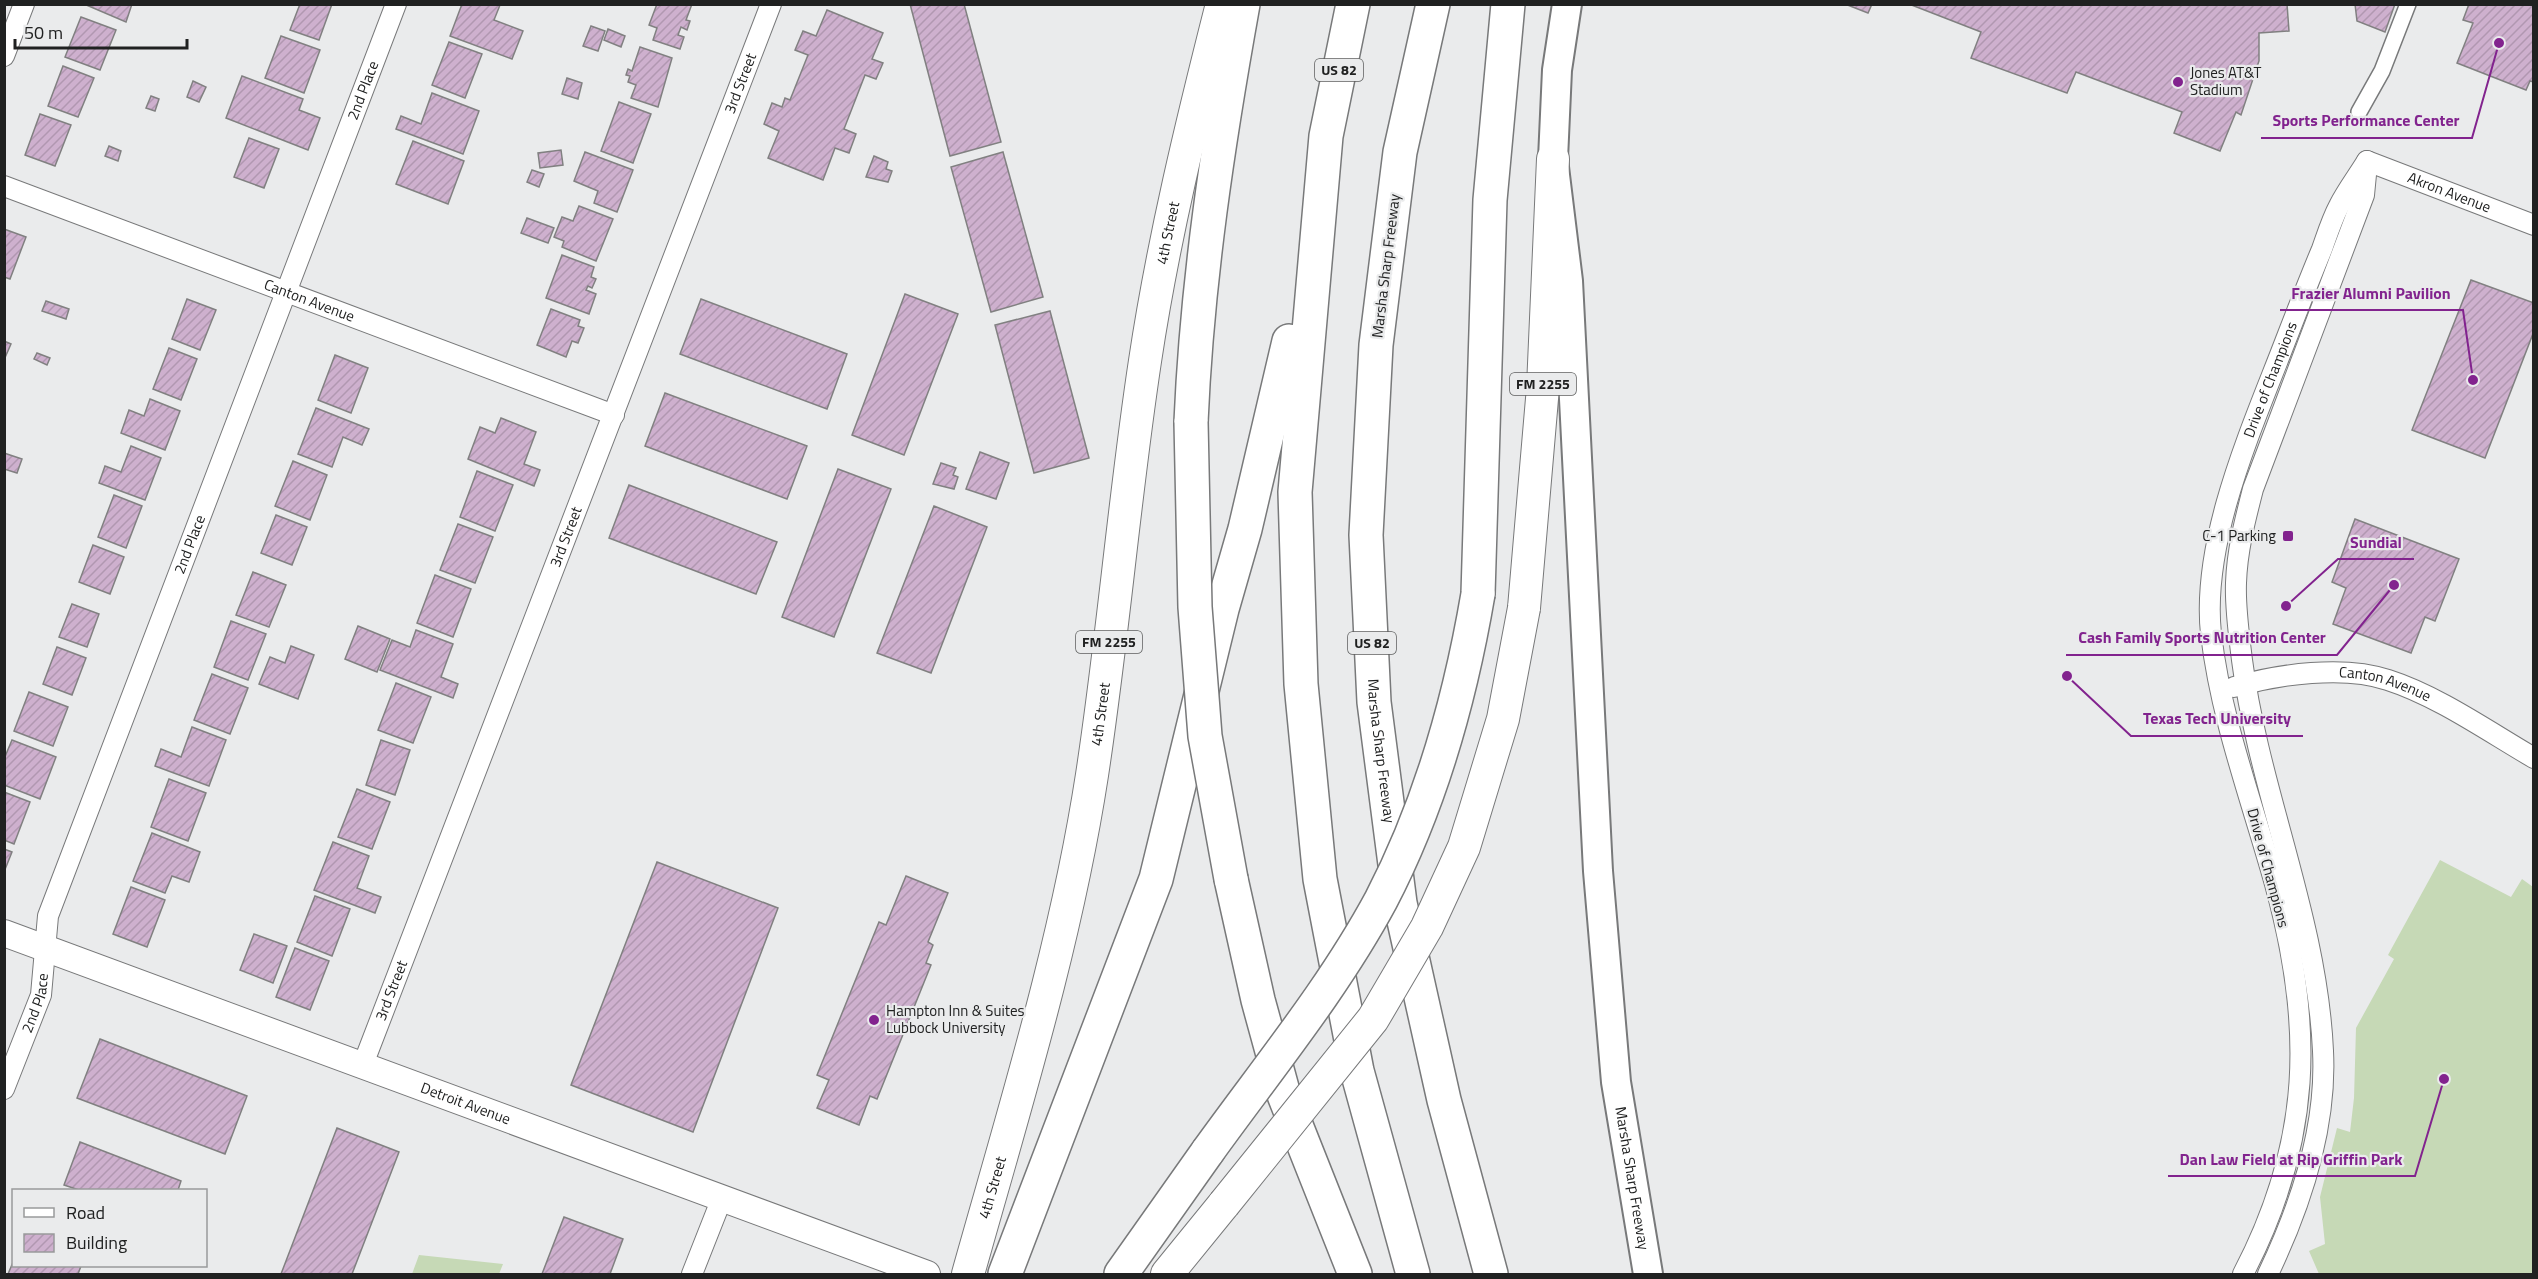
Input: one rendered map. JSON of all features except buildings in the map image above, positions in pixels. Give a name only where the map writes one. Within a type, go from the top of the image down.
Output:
[{"type":"highway","points":[[1243,4],[1204,242],[1194,335],[1191,422],[1195,607],[1205,736],[1231,879],[1258,1000],[1284,1095],[1355,1275]]},
{"type":"highway","name":"US 82","points":[[1353,4],[1326,136],[1295,492],[1300,684],[1320,879],[1357,1071],[1413,1275]]},
{"type":"highway","name":"Marsha Sharp Freeway","points":[[1433,4],[1399,164],[1376,345],[1366,535],[1374,702],[1400,903],[1444,1100],[1491,1275]]},
{"type":"highway","points":[[1120,1275],[1329,985],[1381,900],[1432,786],[1467,662],[1478,594],[1490,200],[1508,4]]},
{"type":"highway","points":[[1005,1275],[1156,879],[1283,372],[1326,136]]},
{"type":"main road","name":"4th Street","points":[[968,1275],[1066,913],[1092,776],[1124,504],[1154,305],[1185,154],[1222,4]]},
{"type":"main road","name":"Marsha Sharp Freeway","points":[[1567,4],[1557,70],[1553,159],[1568,281],[1598,871],[1616,1082],[1648,1275]]},
{"type":"main road","name":"FM 2255","points":[[1167,1275],[1373,1019],[1427,927],[1464,847],[1503,719],[1524,608],[1543,387],[1553,159]]},
{"type":"street","points":[[4,56],[24,4]]},
{"type":"street","name":"2nd Place","points":[[4,1089],[41,994],[48,916],[396,4]]},
{"type":"street","name":"3rd Street","points":[[362,1067],[771,4]]},
{"type":"street","points":[[2359,112],[2382,71],[2408,4]]},
{"type":"street","name":"Akron Avenue","points":[[2367,161],[2534,225]]},
{"type":"street","name":"Drive of Champions","points":[[2268,1275],[2298,1203],[2312,1151],[2320,1102],[2323,1053],[2319,1004],[2310,946],[2257,742],[2245,683],[2236,583],[2243,525],[2253,489],[2364,195],[2367,161]]},
{"type":"street","name":"Drive of Champions","points":[[2243,1275],[2272,1214],[2295,1136],[2299,1104],[2302,1026],[2283,918],[2225,715],[2211,632],[2212,582],[2232,486],[2338,206],[2367,161]]},
{"type":"street","name":"Canton Avenue","points":[[4,186],[614,415]]},
{"type":"street","name":"Canton Avenue","points":[[2221,691],[2245,683],[2331,672],[2388,680],[2472,722],[2534,758]]},
{"type":"street","name":"Detroit Avenue","points":[[4,933],[927,1275]]},
{"type":"street","points":[[693,1275],[722,1198]]},
{"type":"green space","points":[[2440,860],[2511,897],[2522,879],[2533,887],[2533,1274],[2319,1274],[2309,1251],[2325,1244],[2320,1197],[2337,1128],[2350,1132],[2354,1098],[2356,1028],[2394,959],[2388,955]]},
{"type":"green space","points":[[419,1255],[503,1264],[499,1274],[412,1274]]},
{"type":"place","name":"Sports Performance Center","points":[[2499,43]]},
{"type":"place","name":"Jones AT&T Stadium","points":[[2178,82]]},
{"type":"place","name":"Frazier Alumni Pavilion","points":[[2473,380]]},
{"type":"place","name":"C-1 Parking","points":[[2288,536]]},
{"type":"place","name":"Cash Family Sports Nutrition Center","points":[[2394,585]]},
{"type":"place","name":"Sundial","points":[[2286,606]]},
{"type":"place","name":"Texas Tech University","points":[[2067,676]]},
{"type":"place","name":"Hampton Inn & Suites Lubbock University","points":[[874,1020]]},
{"type":"place","name":"Dan Law Field at Rip Griffin Park","points":[[2444,1079]]}]
